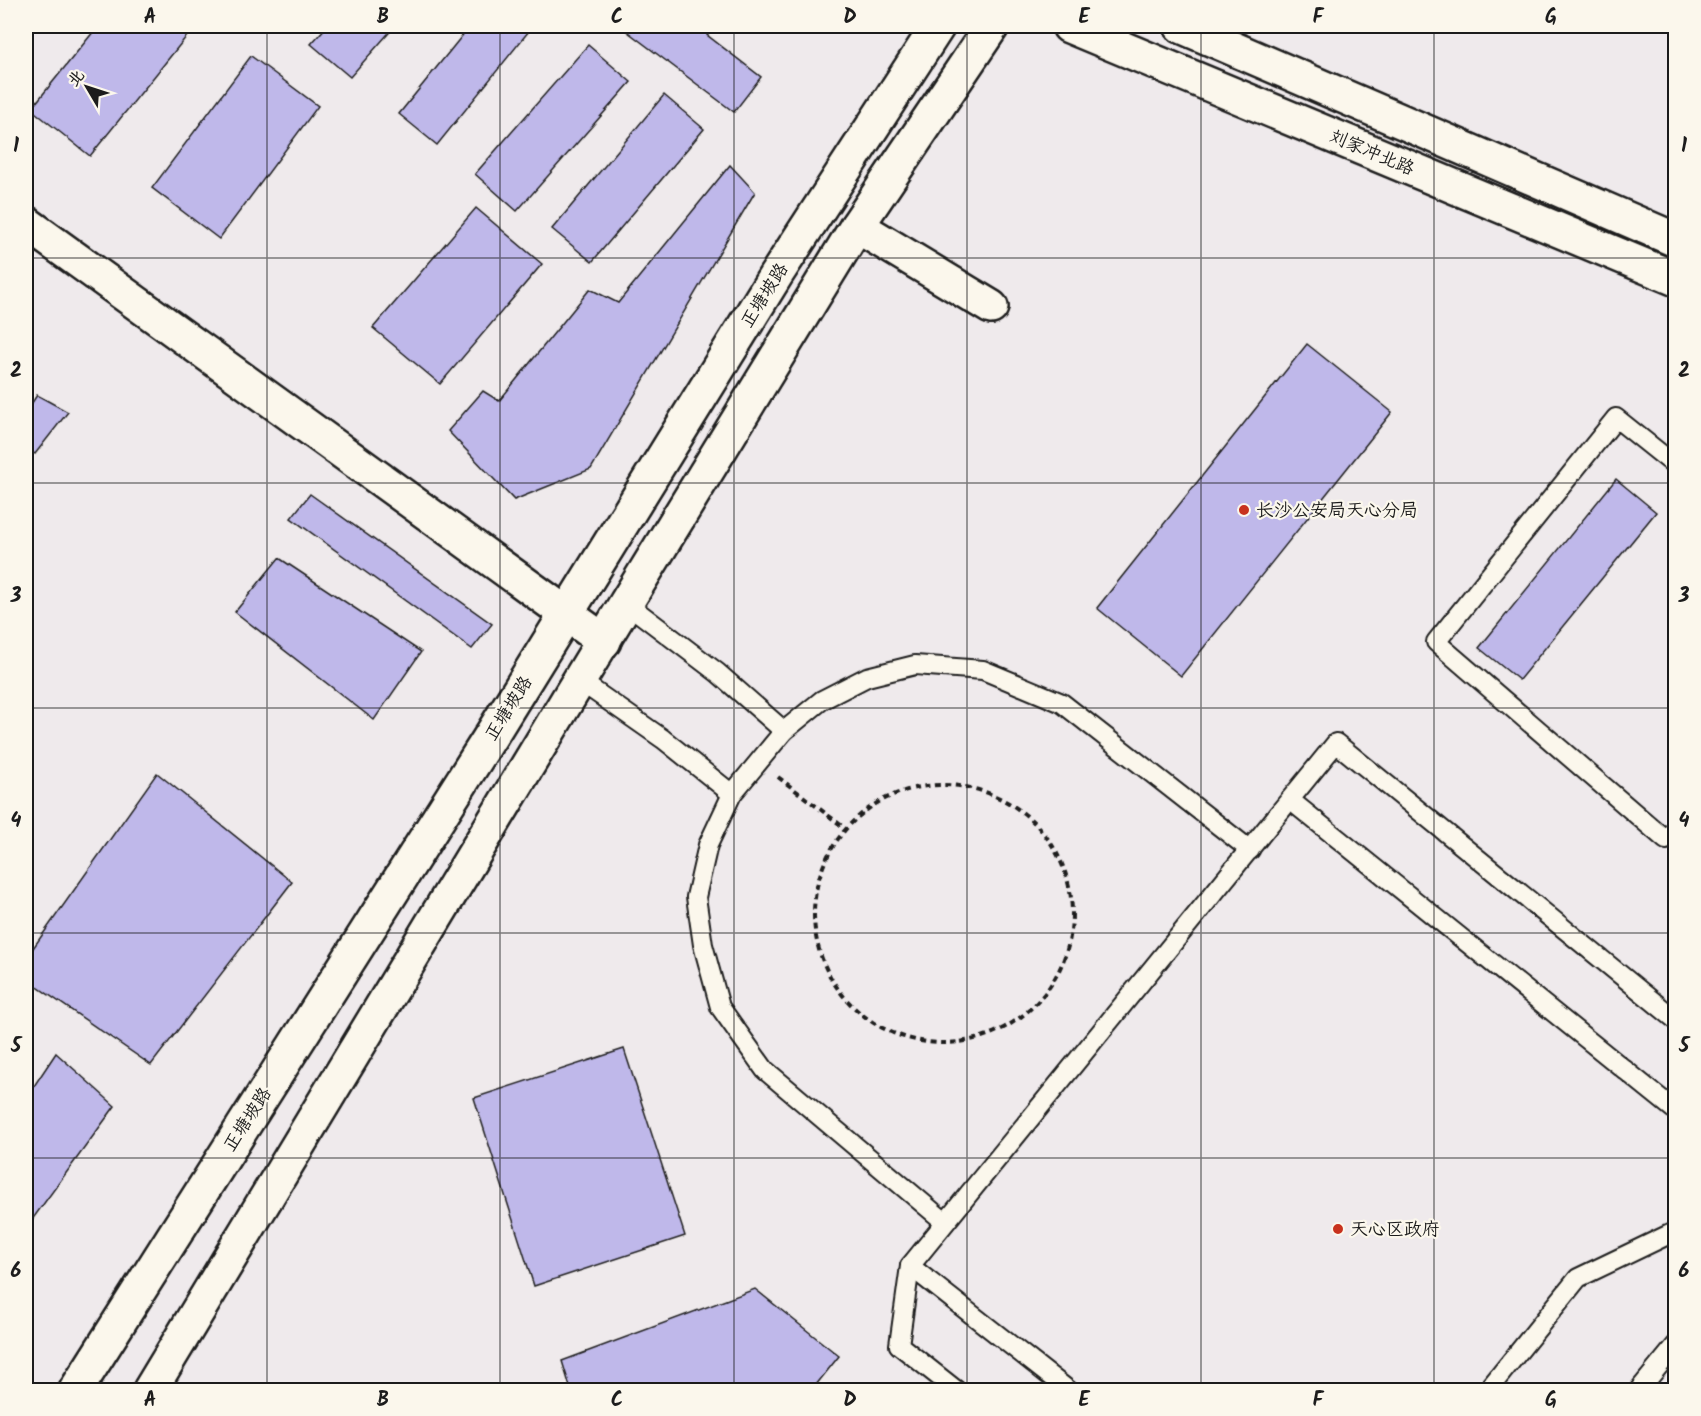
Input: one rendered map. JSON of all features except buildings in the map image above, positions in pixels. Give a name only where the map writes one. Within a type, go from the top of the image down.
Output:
[{"type":"street","name":"正塘坡路","points":[[76,1390],[487,742],[776,275],[938,26]]},
{"type":"street","points":[[150,1390],[857,226],[992,26]]},
{"type":"street","name":"刘家冲北路","points":[[1069,26],[1676,279]]},
{"type":"street","points":[[1181,26],[1676,240]]},
{"type":"street","points":[[26,223],[604,641]]},
{"type":"street","points":[[857,226],[991,307]]},
{"type":"lane","points":[[1676,466],[1616,418],[1436,642],[1666,840],[1676,828]]},
{"type":"lane","points":[[626,603],[718,673],[784,731]]},
{"type":"lane","points":[[945,1222],[765,1070],[720,1006],[704,945],[696,897],[708,845],[732,794],[758,762],[784,731],[822,700],[867,677],[915,664],[983,670],[1062,703],[1250,850]]},
{"type":"lane","points":[[580,681],[663,740],[732,794]]},
{"type":"lane","points":[[956,1390],[899,1345],[910,1266],[1336,743],[1676,1020]]},
{"type":"lane","points":[[1290,800],[1676,1111]]},
{"type":"lane","points":[[1488,1390],[1578,1278],[1676,1231]]},
{"type":"lane","points":[[910,1266],[1068,1390]]},
{"type":"lane","points":[[1639,1390],[1676,1345]]},
{"type":"path","points":[[758,762],[846,829]]},
{"type":"path","points":[[927,785],[967,786],[1006,800],[1038,825],[1060,859],[1072,898],[1070,939],[1057,977],[1031,1009],[993,1034],[949,1044],[905,1039],[864,1018],[834,986],[816,944],[814,899],[827,856],[846,829],[854,820],[888,796],[927,785]]},
{"type":"place","name":"长沙公安局天心分局","points":[[1244,510]]},
{"type":"place","name":"天心区政府","points":[[1338,1229]]}]
